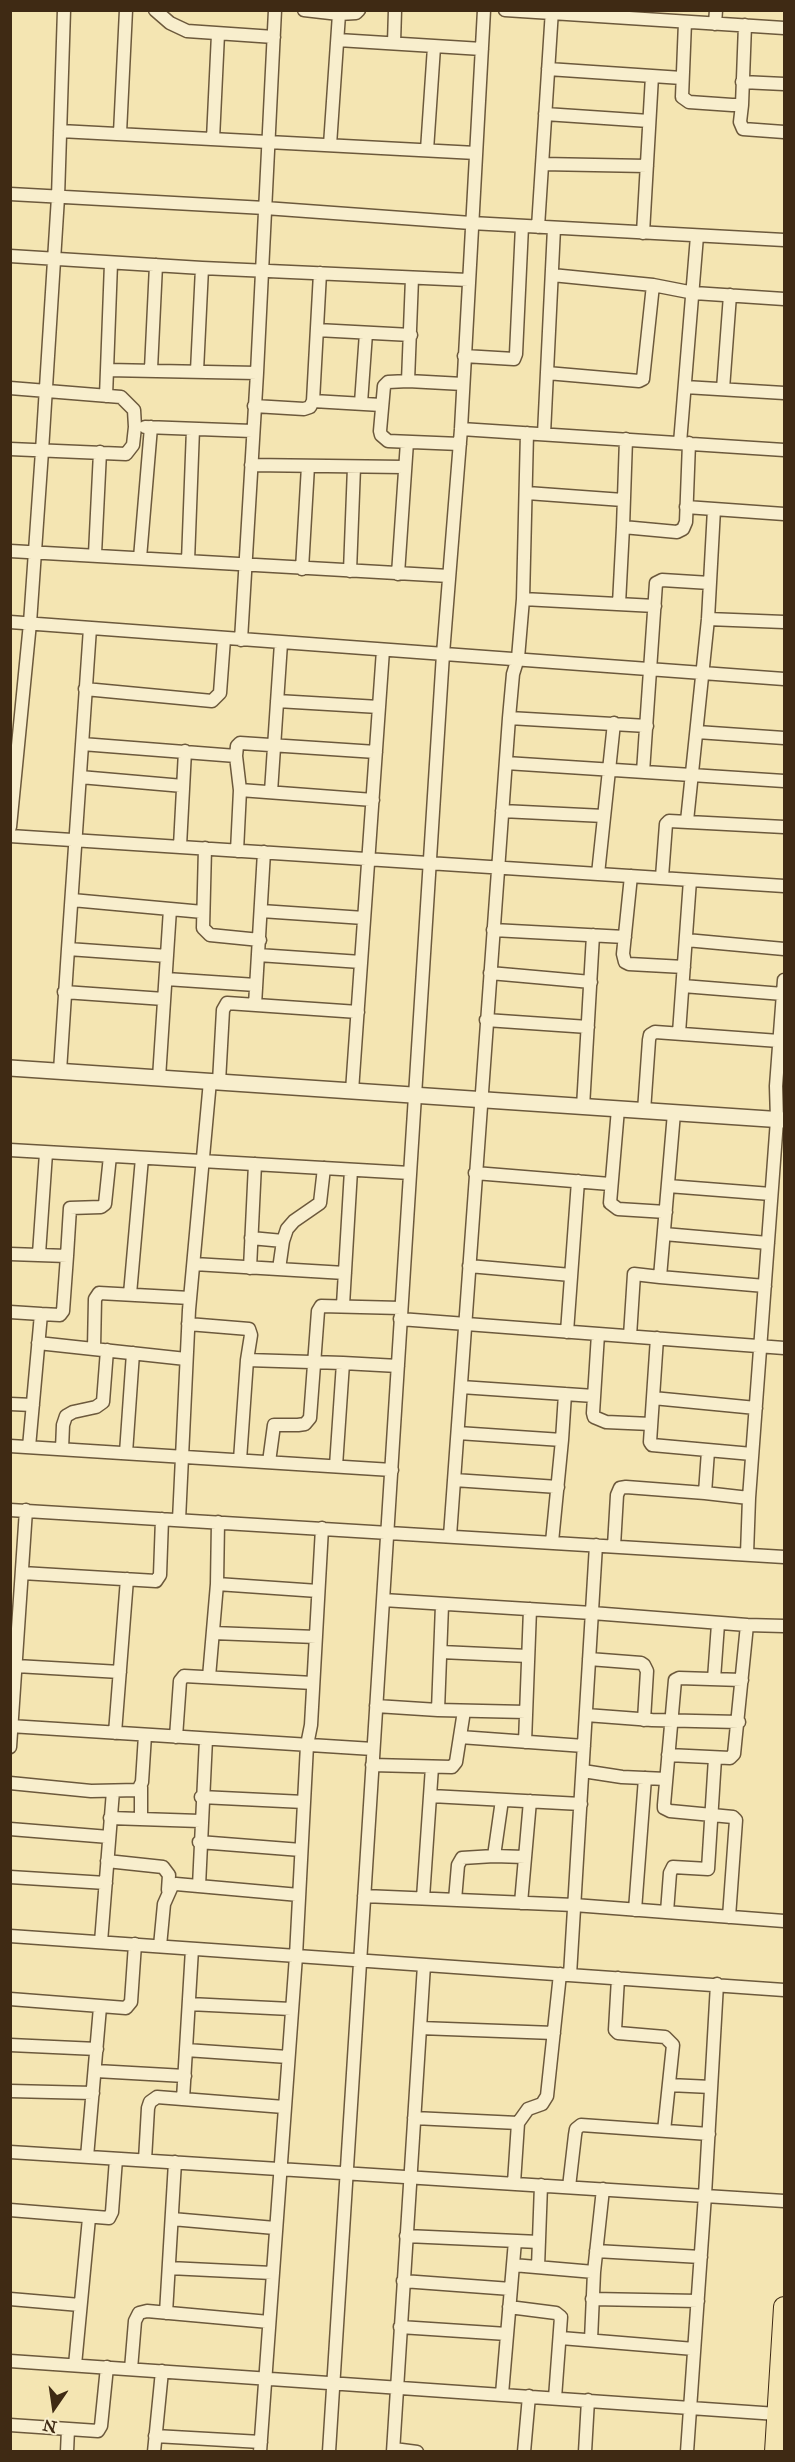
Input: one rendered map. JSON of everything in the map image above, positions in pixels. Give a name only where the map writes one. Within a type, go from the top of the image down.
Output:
[{"type":"highway","points":[[775,2451],[784,2307]]},
{"type":"street","points":[[10,827],[30,623],[42,451],[58,197],[64,10]]},
{"type":"street","points":[[120,133],[126,10]]},
{"type":"street","points":[[155,10],[170,23],[187,31],[274,37]]},
{"type":"street","points":[[241,640],[275,10]]},
{"type":"street","points":[[304,10],[339,14],[356,14],[359,10]]},
{"type":"street","points":[[394,43],[395,10]]},
{"type":"street","points":[[330,2451],[443,654],[461,429],[484,10]]},
{"type":"street","points":[[505,10],[660,15],[685,22],[784,28]]},
{"type":"street","points":[[715,24],[716,10]]},
{"type":"street","points":[[538,227],[552,12]]},
{"type":"street","points":[[330,145],[339,14]]},
{"type":"street","points":[[685,22],[682,98],[741,105]]},
{"type":"street","points":[[745,25],[740,122],[743,129],[784,132]]},
{"type":"street","points":[[213,139],[219,34]]},
{"type":"street","points":[[338,40],[482,49]]},
{"type":"street","points":[[428,150],[434,46]]},
{"type":"street","points":[[548,69],[682,78]]},
{"type":"street","points":[[643,233],[652,76]]},
{"type":"street","points":[[742,82],[784,84]]},
{"type":"street","points":[[545,114],[649,121]]},
{"type":"street","points":[[60,130],[476,153]]},
{"type":"street","points":[[542,164],[647,166]]},
{"type":"street","points":[[10,194],[784,240]]},
{"type":"street","points":[[464,356],[514,359],[522,226]]},
{"type":"street","points":[[544,434],[554,228]]},
{"type":"street","points":[[623,527],[677,532],[683,529],[686,522],[685,387],[697,236]]},
{"type":"street","points":[[10,256],[156,266],[468,280]]},
{"type":"street","points":[[106,396],[111,263]]},
{"type":"street","points":[[151,369],[156,266]]},
{"type":"street","points":[[197,371],[202,268]]},
{"type":"street","points":[[254,406],[304,409],[310,407],[313,401],[320,273]]},
{"type":"street","points":[[552,275],[653,285],[694,293],[784,299]]},
{"type":"street","points":[[408,381],[412,278]]},
{"type":"street","points":[[547,373],[639,381],[643,379],[653,285]]},
{"type":"street","points":[[723,389],[730,295]]},
{"type":"street","points":[[317,330],[411,335]]},
{"type":"street","points":[[361,403],[366,333]]},
{"type":"street","points":[[107,370],[151,369],[257,373]]},
{"type":"street","points":[[460,444],[388,441],[381,435],[381,405],[384,386],[388,382],[463,384]]},
{"type":"street","points":[[685,387],[784,393]]},
{"type":"street","points":[[10,388],[106,396],[126,400],[134,410],[135,427],[133,445],[129,453],[10,449]]},
{"type":"street","points":[[313,401],[381,405]]},
{"type":"street","points":[[135,427],[252,431]]},
{"type":"street","points":[[140,558],[151,427]]},
{"type":"street","points":[[188,561],[193,429]]},
{"type":"street","points":[[461,429],[784,450]]},
{"type":"street","points":[[450,1536],[509,718],[513,674],[518,658],[523,599],[527,433]]},
{"type":"street","points":[[620,604],[626,439]]},
{"type":"street","points":[[399,574],[407,442]]},
{"type":"street","points":[[95,554],[100,452]]},
{"type":"street","points":[[251,465],[404,467]]},
{"type":"street","points":[[302,568],[308,466]]},
{"type":"street","points":[[350,571],[354,467]]},
{"type":"street","points":[[526,493],[622,500]]},
{"type":"street","points":[[686,507],[784,514]]},
{"type":"street","points":[[687,821],[708,619],[714,509]]},
{"type":"street","points":[[10,551],[95,554],[246,566],[449,576]]},
{"type":"street","points":[[643,772],[656,583],[658,580],[710,583]]},
{"type":"street","points":[[523,599],[656,606]]},
{"type":"street","points":[[708,619],[784,622]]},
{"type":"street","points":[[10,622],[784,679]]},
{"type":"street","points":[[60,1071],[90,628]]},
{"type":"street","points":[[85,688],[212,701],[220,693],[224,639]]},
{"type":"street","points":[[271,792],[281,643]]},
{"type":"street","points":[[352,1091],[383,650]]},
{"type":"street","points":[[277,701],[379,707]]},
{"type":"street","points":[[509,718],[647,726]]},
{"type":"street","points":[[598,874],[614,723]]},
{"type":"street","points":[[697,732],[784,738]]},
{"type":"street","points":[[237,851],[240,790],[236,756],[237,746],[240,743],[376,752]]},
{"type":"street","points":[[82,744],[236,756]]},
{"type":"street","points":[[180,846],[185,751]]},
{"type":"street","points":[[506,763],[784,781]]},
{"type":"street","points":[[80,777],[183,786]]},
{"type":"street","points":[[240,790],[373,800]]},
{"type":"street","points":[[502,811],[604,816]]},
{"type":"street","points":[[662,877],[667,822],[687,821],[784,827]]},
{"type":"street","points":[[10,836],[784,886]]},
{"type":"street","points":[[205,848],[203,928],[210,935],[260,940]]},
{"type":"street","points":[[255,1005],[264,852]]},
{"type":"street","points":[[631,876],[623,959],[629,964],[684,967]]},
{"type":"street","points":[[679,1032],[690,880]]},
{"type":"street","points":[[72,900],[203,912]]},
{"type":"street","points":[[159,1078],[170,909]]},
{"type":"street","points":[[261,910],[364,918]]},
{"type":"street","points":[[493,930],[625,937]]},
{"type":"street","points":[[583,1107],[593,935]]},
{"type":"street","points":[[686,940],[784,949]]},
{"type":"street","points":[[68,949],[167,956]]},
{"type":"street","points":[[258,955],[361,962]]},
{"type":"street","points":[[490,973],[591,982]]},
{"type":"street","points":[[165,979],[256,985]]},
{"type":"street","points":[[747,1554],[771,1194],[781,1120],[779,1041],[784,980]]},
{"type":"street","points":[[683,986],[783,994]]},
{"type":"street","points":[[64,992],[164,999]]},
{"type":"street","points":[[179,1520],[190,1298],[204,1162],[224,1006],[231,1003],[358,1012]]},
{"type":"street","points":[[486,1020],[588,1026]]},
{"type":"street","points":[[644,1111],[650,1035],[655,1032],[779,1041]]},
{"type":"street","points":[[10,1068],[781,1120]]},
{"type":"street","points":[[618,1109],[610,1203],[613,1207],[666,1212]]},
{"type":"street","points":[[660,1277],[674,1113]]},
{"type":"street","points":[[10,1150],[411,1173]]},
{"type":"street","points":[[39,1254],[46,1153]]},
{"type":"street","points":[[10,1312],[60,1315],[63,1311],[70,1208],[101,1207],[105,1204],[110,1156]]},
{"type":"street","points":[[130,1294],[142,1158]]},
{"type":"street","points":[[250,1268],[255,1164]]},
{"type":"street","points":[[279,1269],[287,1230],[294,1221],[320,1203],[324,1168]]},
{"type":"street","points":[[343,1305],[351,1170]]},
{"type":"street","points":[[475,1173],[610,1184]]},
{"type":"street","points":[[567,1332],[578,1181]]},
{"type":"street","points":[[668,1186],[771,1194]]},
{"type":"street","points":[[664,1234],[768,1243]]},
{"type":"street","points":[[252,1238],[283,1241]]},
{"type":"street","points":[[10,1254],[67,1256]]},
{"type":"street","points":[[194,1264],[345,1273]]},
{"type":"street","points":[[469,1266],[571,1275]]},
{"type":"street","points":[[630,1336],[634,1274],[765,1286]]},
{"type":"street","points":[[62,1449],[63,1425],[66,1416],[73,1412],[96,1407],[103,1402],[101,1349],[95,1299],[99,1293],[190,1298]]},
{"type":"street","points":[[269,1462],[274,1425],[298,1425],[309,1421],[319,1308],[325,1304],[401,1313],[464,1324],[784,1348]]},
{"type":"street","points":[[29,1448],[41,1314]]},
{"type":"street","points":[[188,1324],[249,1329],[251,1335],[240,1460]]},
{"type":"street","points":[[598,1334],[592,1413],[598,1420],[651,1424]]},
{"type":"street","points":[[657,1338],[650,1442],[652,1445],[752,1454]]},
{"type":"street","points":[[38,1342],[186,1359]]},
{"type":"street","points":[[126,1453],[133,1353]]},
{"type":"street","points":[[247,1360],[398,1366]]},
{"type":"street","points":[[336,1466],[343,1364]]},
{"type":"street","points":[[461,1387],[594,1396]]},
{"type":"street","points":[[552,1542],[565,1394]]},
{"type":"street","points":[[653,1398],[756,1408]]},
{"type":"street","points":[[10,1404],[33,1405]]},
{"type":"street","points":[[458,1433],[562,1440]]},
{"type":"street","points":[[10,1446],[392,1470]]},
{"type":"street","points":[[705,1493],[708,1451]]},
{"type":"street","points":[[454,1480],[558,1487]]},
{"type":"street","points":[[614,1546],[617,1495],[620,1488],[749,1498]]},
{"type":"street","points":[[10,1510],[784,1557]]},
{"type":"street","points":[[10,1747],[26,1510]]},
{"type":"street","points":[[22,1573],[156,1581],[162,1519]]},
{"type":"street","points":[[209,1677],[217,1584],[218,1522]]},
{"type":"street","points":[[155,2436],[261,2447],[279,2169],[296,1956],[307,1745],[322,1528]]},
{"type":"street","points":[[514,2183],[518,2123],[528,2109],[546,2100],[574,1905],[596,1545]]},
{"type":"street","points":[[115,1733],[127,1579]]},
{"type":"street","points":[[217,1584],[318,1591]]},
{"type":"street","points":[[383,1600],[592,1613],[718,1624],[784,1626]]},
{"type":"street","points":[[438,1710],[442,1605]]},
{"type":"street","points":[[525,1742],[530,1609]]},
{"type":"street","points":[[714,1679],[718,1624]]},
{"type":"street","points":[[668,1755],[730,1758],[734,1754],[747,1625]]},
{"type":"street","points":[[213,1633],[316,1637]]},
{"type":"street","points":[[441,1652],[528,1656]]},
{"type":"street","points":[[589,1659],[645,1665],[647,1671],[644,1720]]},
{"type":"street","points":[[16,1666],[120,1672]]},
{"type":"street","points":[[176,1737],[181,1678],[184,1676],[313,1683]]},
{"type":"street","points":[[729,1917],[737,1824],[733,1817],[667,1810],[664,1805],[675,1680],[679,1678],[742,1680]]},
{"type":"street","points":[[376,1706],[526,1712]]},
{"type":"street","points":[[372,1765],[452,1767],[456,1762],[464,1711]]},
{"type":"street","points":[[586,1715],[644,1720],[739,1722]]},
{"type":"street","points":[[11,1726],[373,1749]]},
{"type":"street","points":[[141,1819],[141,1788],[146,1735]]},
{"type":"street","points":[[460,1737],[584,1746]]},
{"type":"street","points":[[199,1886],[201,1797],[206,1739]]},
{"type":"street","points":[[667,1912],[670,1873],[674,1867],[708,1869],[716,1758]]},
{"type":"street","points":[[423,1898],[432,1767]]},
{"type":"street","points":[[583,1771],[666,1779]]},
{"type":"street","points":[[635,1910],[645,1778]]},
{"type":"street","points":[[10,1783],[91,1791],[138,1790],[141,1788]]},
{"type":"street","points":[[101,1942],[113,1791]]},
{"type":"street","points":[[431,1796],[581,1804]]},
{"type":"street","points":[[201,1797],[304,1802]]},
{"type":"street","points":[[494,1856],[502,1800]]},
{"type":"street","points":[[521,1903],[530,1801]]},
{"type":"street","points":[[110,1818],[200,1821]]},
{"type":"street","points":[[10,1829],[109,1837]]},
{"type":"street","points":[[199,1842],[302,1850]]},
{"type":"street","points":[[455,1900],[459,1861],[462,1858],[525,1857]]},
{"type":"street","points":[[107,1862],[163,1867],[169,1875],[160,1946]]},
{"type":"street","points":[[10,1877],[106,1883]]},
{"type":"street","points":[[168,1890],[176,1884],[299,1895]]},
{"type":"street","points":[[364,1896],[574,1905],[784,1921]]},
{"type":"street","points":[[10,1936],[784,1990]]},
{"type":"street","points":[[10,1999],[126,2008],[129,2006],[135,1944]]},
{"type":"street","points":[[183,2099],[192,1948]]},
{"type":"street","points":[[417,2451],[394,2450],[396,2387],[424,1965]]},
{"type":"street","points":[[618,1978],[614,2028],[618,2032],[669,2039],[673,2045],[664,2131]]},
{"type":"street","points":[[687,2451],[717,1984]]},
{"type":"street","points":[[189,2004],[291,2009]]},
{"type":"street","points":[[87,2157],[100,2007]]},
{"type":"street","points":[[420,2028],[554,2033]]},
{"type":"street","points":[[10,2045],[97,2049]]},
{"type":"street","points":[[186,2050],[288,2057]]},
{"type":"street","points":[[96,2071],[185,2076]]},
{"type":"street","points":[[669,2085],[711,2087]]},
{"type":"street","points":[[10,2091],[93,2094]]},
{"type":"street","points":[[145,2160],[150,2102],[157,2097],[284,2107]]},
{"type":"street","points":[[414,2118],[518,2123]]},
{"type":"street","points":[[569,2187],[578,2127],[709,2134]]},
{"type":"street","points":[[10,2152],[784,2201]]},
{"type":"street","points":[[10,2210],[106,2219],[111,2216],[116,2158]]},
{"type":"street","points":[[166,2313],[175,2162]]},
{"type":"street","points":[[538,2267],[541,2185]]},
{"type":"street","points":[[591,2340],[594,2272],[603,2189]]},
{"type":"street","points":[[75,2365],[90,2218]]},
{"type":"street","points":[[172,2219],[275,2228]]},
{"type":"street","points":[[406,2235],[539,2242]]},
{"type":"street","points":[[502,2394],[515,2241]]},
{"type":"street","points":[[596,2251],[701,2257]]},
{"type":"street","points":[[513,2265],[594,2272]]},
{"type":"street","points":[[169,2268],[272,2273]]},
{"type":"street","points":[[403,2281],[511,2289]]},
{"type":"street","points":[[10,2299],[80,2305]]},
{"type":"street","points":[[592,2299],[698,2301]]},
{"type":"street","points":[[509,2307],[556,2313],[561,2317],[555,2398]]},
{"type":"street","points":[[131,2369],[139,2313],[147,2311],[269,2322]]},
{"type":"street","points":[[400,2327],[507,2334]]},
{"type":"street","points":[[561,2338],[694,2349]]},
{"type":"street","points":[[10,2361],[777,2414]]},
{"type":"street","points":[[10,2425],[94,2432],[100,2429],[107,2367]]},
{"type":"street","points":[[154,2451],[162,2371]]},
{"type":"street","points":[[524,2451],[529,2396]]},
{"type":"street","points":[[585,2451],[588,2400]]},
{"type":"street","points":[[67,2451],[68,2429]]}]
